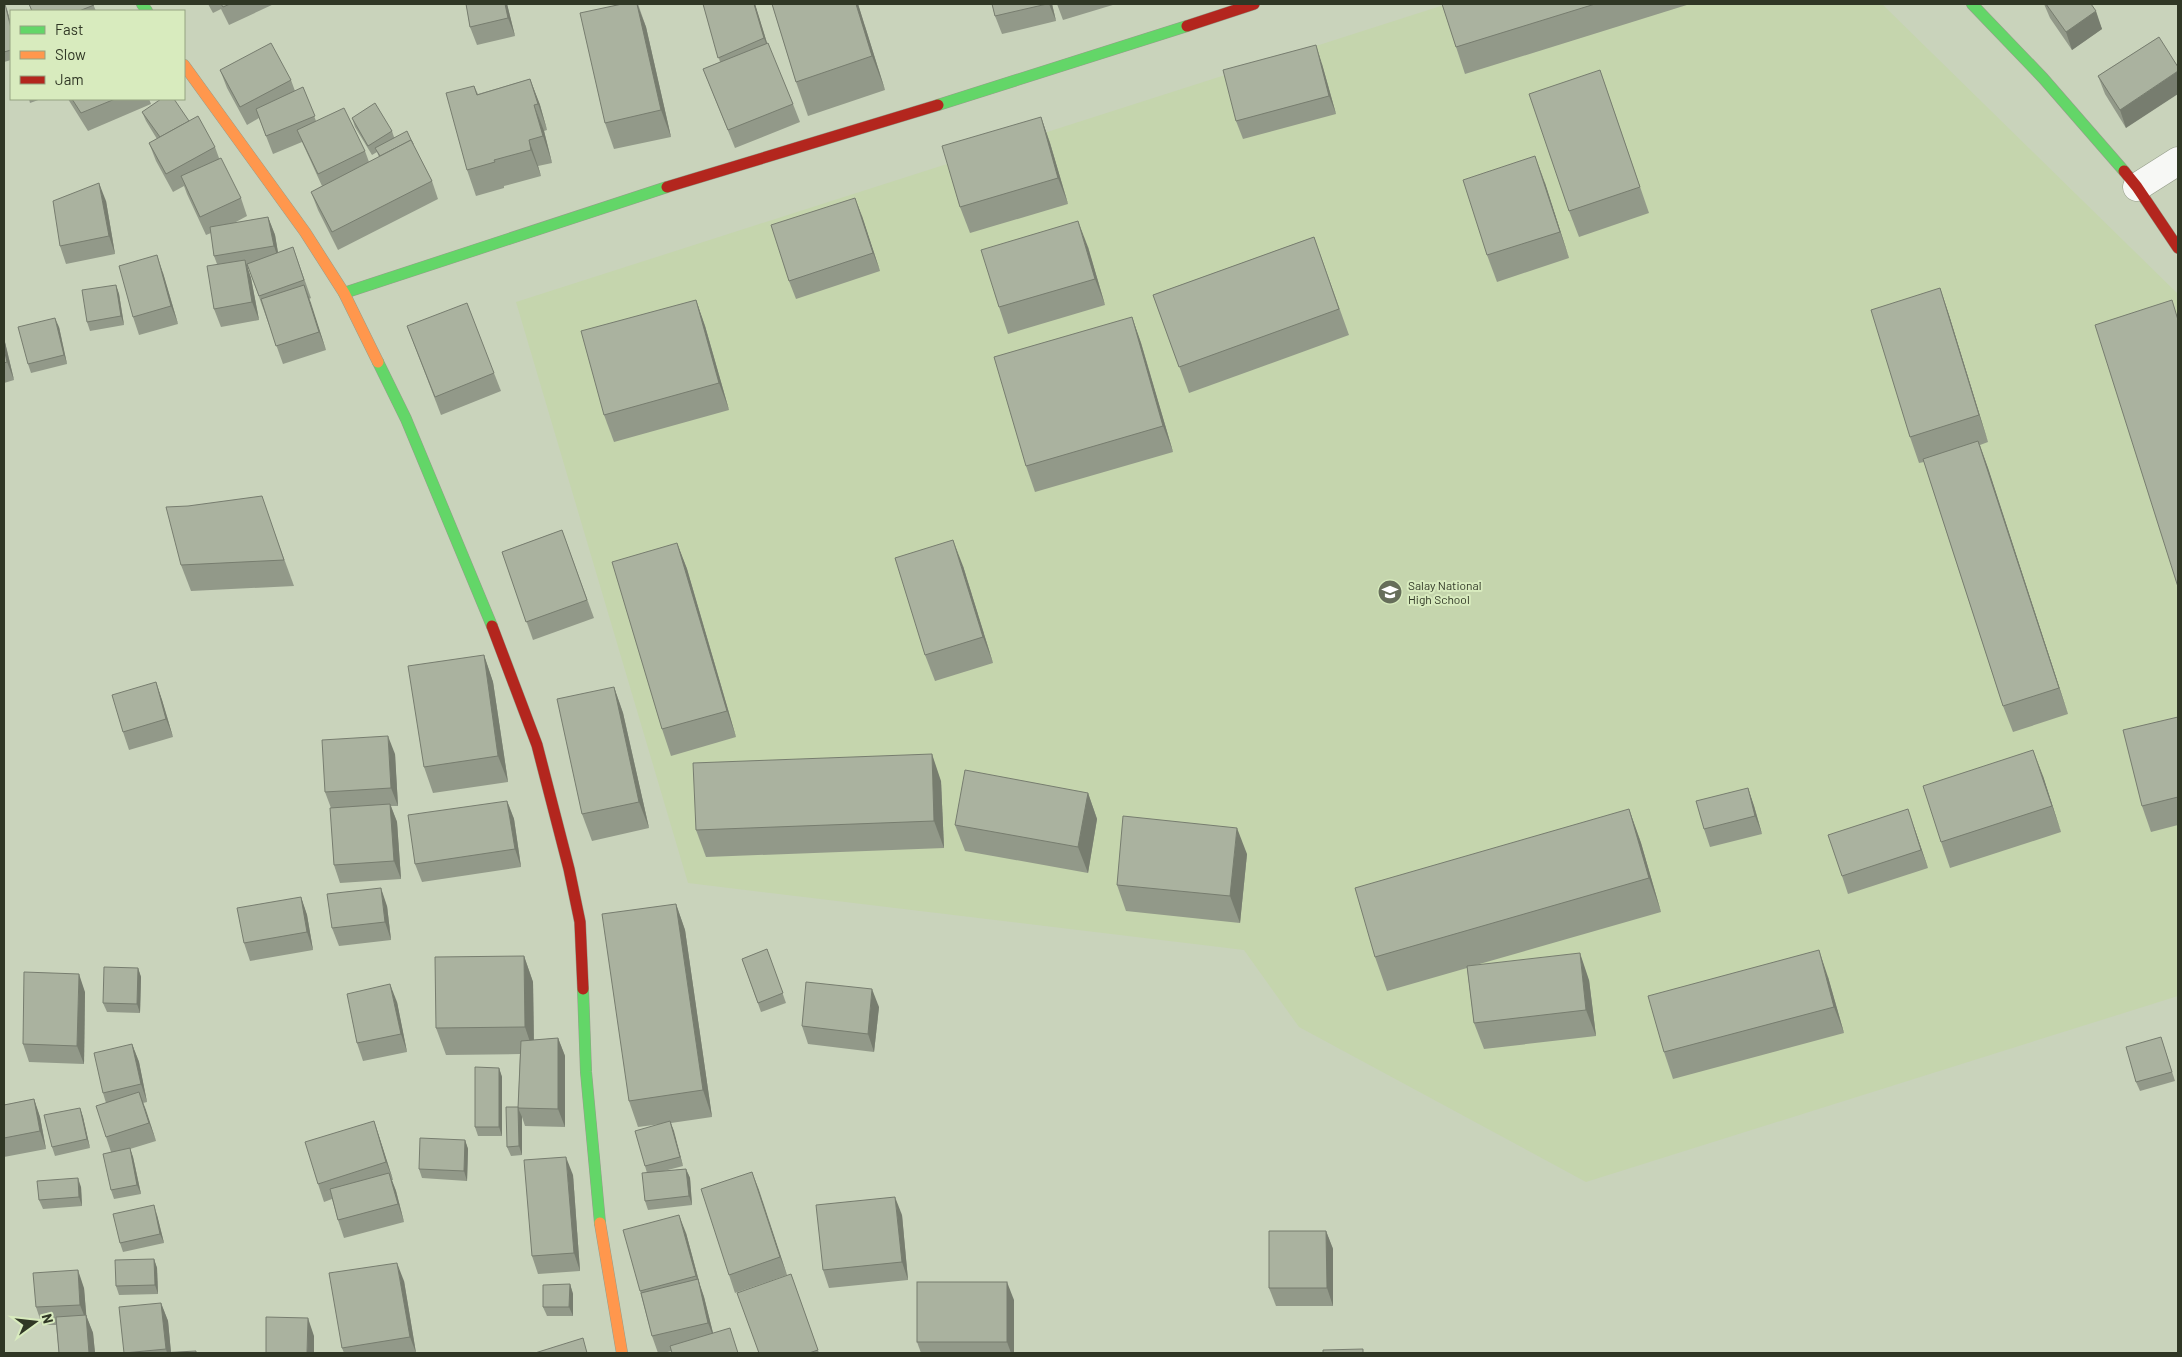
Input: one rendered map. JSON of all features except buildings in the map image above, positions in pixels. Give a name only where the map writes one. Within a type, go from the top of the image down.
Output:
[{"type":"street","points":[[344,293],[652,192],[923,110],[1254,4]]},
{"type":"street","points":[[1972,4],[2043,78],[2137,187],[2178,248]]},
{"type":"street","points":[[185,67],[305,232],[344,293],[417,446],[480,594],[537,745],[569,869],[580,922],[586,1072],[598,1213],[622,1353]]},
{"type":"street","points":[[2137,187],[2178,162]]},
{"type":"shaded area","name":"Salay National High School","points":[[1447,4],[1882,4],[2178,294],[2178,996],[1586,1182],[1299,1027],[1244,950],[688,883],[516,302]]},
{"type":"traffic: fast","points":[[142,4],[146,10]]},
{"type":"traffic: fast","points":[[1972,4],[2043,78],[2124,171]]},
{"type":"traffic: fast","points":[[938,105],[1187,26]]},
{"type":"traffic: fast","points":[[344,293],[667,187]]},
{"type":"traffic: fast","points":[[378,362],[406,419],[492,626]]},
{"type":"traffic: fast","points":[[583,989],[586,1072],[600,1223]]},
{"type":"traffic: slow","points":[[185,66],[305,232],[344,293],[378,362]]},
{"type":"traffic: slow","points":[[600,1223],[622,1353]]},
{"type":"traffic: jam","points":[[1187,26],[1254,4]]},
{"type":"traffic: jam","points":[[667,187],[938,105]]},
{"type":"traffic: jam","points":[[2124,171],[2178,248]]},
{"type":"traffic: jam","points":[[492,626],[537,745],[569,869],[580,922],[583,989]]},
{"type":"place","name":"Salay National High School","points":[[1390,592]]}]
